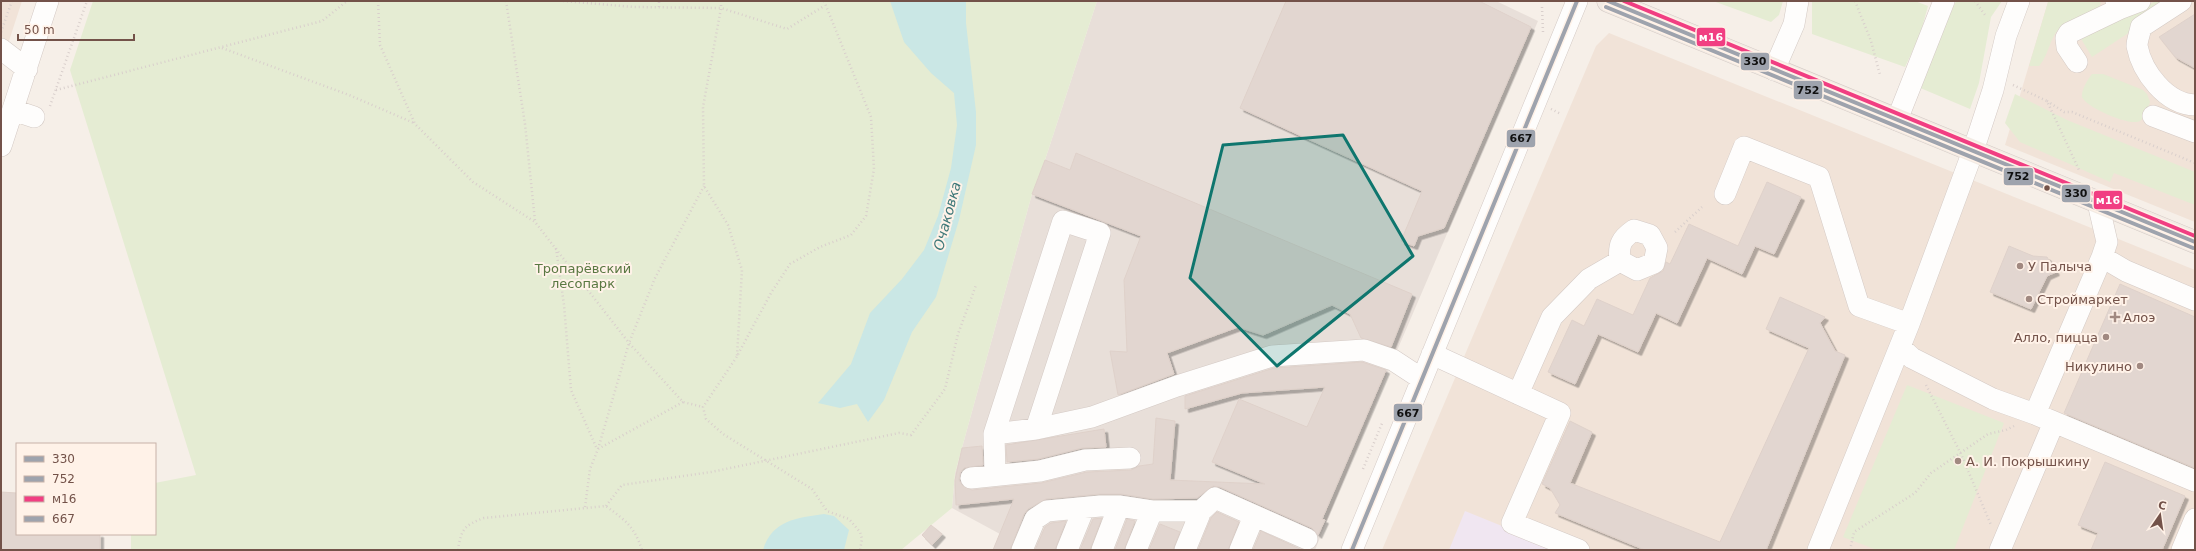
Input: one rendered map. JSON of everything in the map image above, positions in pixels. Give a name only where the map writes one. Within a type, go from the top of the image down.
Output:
[{"type":"main road","points":[[1608,1],[2195,242]]},
{"type":"street","points":[[1,146],[48,1]]},
{"type":"street","points":[[1352,550],[1577,1]]},
{"type":"street","points":[[1774,70],[1794,24],[1798,1]]},
{"type":"street","points":[[1897,120],[1944,1]]},
{"type":"street","points":[[1818,550],[1906,352],[1909,324],[1973,151],[1991,98],[2010,24],[2019,1]]},
{"type":"street","points":[[2077,62],[2067,47],[2066,38],[2069,34],[2118,5],[2140,1]]},
{"type":"street","points":[[2182,1],[2141,27],[2137,45],[2144,65],[2154,81],[2171,98],[2195,105]]},
{"type":"street","points":[[3,54],[27,69]]},
{"type":"street","points":[[13,110],[42,111]]},
{"type":"street","points":[[2153,116],[2195,132]]},
{"type":"street","points":[[1725,194],[1744,147],[1819,177],[1859,306],[1909,324]]},
{"type":"street","points":[[2035,414],[2107,242],[2098,203]]},
{"type":"street","points":[[995,474],[994,434],[1063,221],[1100,233],[1036,429]]},
{"type":"street","points":[[2102,257],[2126,271],[2195,300]]},
{"type":"street","points":[[1518,394],[1552,317],[1589,279],[1620,261]]},
{"type":"street","points":[[994,434],[1036,429],[1092,417],[1177,386],[1272,356],[1364,350],[1393,360],[1422,379]]},
{"type":"street","points":[[1906,352],[1993,399],[2035,414],[2195,481]]},
{"type":"street","points":[[1432,354],[1560,413],[1512,523],[1579,550]]},
{"type":"street","points":[[2000,550],[2054,422]]},
{"type":"street","points":[[971,478],[995,474],[1040,471],[1085,460],[1130,458]]},
{"type":"street","points":[[1185,550],[1201,511],[1215,498],[1307,539]]},
{"type":"street","points":[[1102,550],[1119,506]]},
{"type":"street","points":[[1022,550],[1035,519],[1047,512],[1119,506],[1152,511],[1201,511]]},
{"type":"street","points":[[1067,550],[1084,508]]},
{"type":"street","points":[[1136,550],[1152,511]]},
{"type":"street","points":[[1240,550],[1254,516]]},
{"type":"street","points":[[2182,550],[2195,519]]},
{"type":"path","points":[[1,32],[12,1]]},
{"type":"path","points":[[42,111],[56,90],[87,1]]},
{"type":"path","points":[[56,90],[322,21],[347,1]]},
{"type":"path","points":[[378,1],[380,45],[415,124]]},
{"type":"path","points":[[506,1],[525,124],[535,222]]},
{"type":"path","points":[[563,1],[659,8],[722,8],[787,29],[824,6]]},
{"type":"path","points":[[659,1],[659,8]]},
{"type":"path","points":[[585,507],[590,469],[598,449],[629,343],[655,278],[704,186],[703,107],[722,8],[721,1]]},
{"type":"path","points":[[824,1],[824,6],[845,49],[871,118],[874,169],[866,216],[851,235],[820,247],[790,264],[771,293],[736,358],[703,407],[706,419],[723,434],[812,489],[828,510],[849,519],[860,532],[862,539],[860,550]]},
{"type":"path","points":[[1855,1],[1871,41],[1880,75]]},
{"type":"path","points":[[1975,1],[1985,15]]},
{"type":"path","points":[[221,47],[349,94],[415,124],[474,182],[535,222],[629,343],[684,402],[703,407]]},
{"type":"path","points":[[2013,84],[2064,112],[2072,112],[2195,163]]},
{"type":"path","points":[[2046,101],[2079,170]]},
{"type":"path","points":[[704,186],[728,226],[742,270],[736,358]]},
{"type":"path","points":[[1675,232],[1702,207]]},
{"type":"path","points":[[555,246],[564,305],[571,390],[598,449]]},
{"type":"path","points":[[606,506],[622,485],[711,472],[899,433],[911,435],[945,389],[958,334],[976,285]]},
{"type":"path","points":[[1906,352],[1961,454],[1993,530]]},
{"type":"path","points":[[598,449],[684,402]]},
{"type":"path","points":[[1850,550],[1854,532],[1915,493],[1930,473],[1961,454],[1988,434],[2006,430],[2035,414]]},
{"type":"path","points":[[458,550],[460,535],[470,523],[484,518],[606,506],[621,517],[636,532],[642,550]]},
{"type":"highlighted area","points":[[1343,135],[1413,256],[1277,366],[1190,278],[1223,145]]},
{"type":"shaded area","points":[[1,1],[22,1],[7,47],[1,47]]},
{"type":"shaded area","points":[[1097,1],[1496,1],[1538,21],[1393,360],[1315,550],[993,550],[1000,534],[952,508],[955,473],[1032,194],[1045,160]]},
{"type":"shaded area","points":[[2195,1],[2195,222],[2005,145],[2048,2]]},
{"type":"shaded area","points":[[1609,33],[2195,270],[2195,550],[1382,550],[1596,46]]},
{"type":"shaded area","points":[[1465,511],[1561,550],[1449,550]]},
{"type":"green space","name":"Тропарёвский лесопарк","points":[[93,1],[1097,1],[1045,160],[1032,194],[955,473],[952,508],[901,550],[131,550],[131,535],[156,535],[156,483],[196,475],[70,70]]},
{"type":"green space","points":[[1713,1],[1783,1],[1779,15],[1771,22]]},
{"type":"green space","points":[[1812,1],[1915,1],[1928,6],[1920,35],[1905,67],[1812,34]]},
{"type":"green space","points":[[1956,1],[2002,1],[1991,17],[1979,83],[1970,109],[1918,87]]},
{"type":"green space","points":[[2101,1],[2096,11],[2086,16],[2069,21],[2059,28],[2052,39],[2043,61],[2039,66],[2029,66],[2048,2]]},
{"type":"green space","points":[[2156,1],[2173,1],[2136,24],[2127,34],[2092,57],[2080,37]]},
{"type":"green space","points":[[2092,74],[2103,74],[2143,90],[2147,94],[2150,102],[2144,118],[2135,122],[2118,119],[2099,111],[2085,101],[2082,97],[2083,91]]},
{"type":"green space","points":[[2015,94],[2067,120],[2195,172],[2195,205],[2114,173],[2110,182],[2020,142],[2005,123]]},
{"type":"green space","points":[[1907,385],[2004,423],[1954,550],[1877,550],[1843,537]]},
{"type":"water","name":"Очаковка","points":[[890,1],[966,1],[966,23],[976,112],[976,145],[959,220],[936,297],[912,332],[884,400],[868,422],[857,404],[840,408],[818,403],[851,364],[870,313],[902,279],[924,250],[938,216],[951,168],[957,125],[954,93],[931,73],[904,42]]},
{"type":"water","points":[[824,514],[834,516],[849,530],[844,550],[763,550],[767,540],[779,526],[795,519]]},
{"type":"building","points":[[1286,1],[1479,1],[1531,27],[1444,228],[1418,236],[1414,246],[1401,241],[1422,191],[1240,108]]},
{"type":"building","points":[[2195,14],[2195,68],[2175,57],[2159,37]]},
{"type":"building","points":[[1076,153],[1412,294],[1391,347],[1361,338],[1350,314],[1332,305],[1263,335],[1238,327],[1167,353],[1174,374],[1118,395],[1110,351],[1127,352],[1124,280],[1141,236],[1032,194],[1045,160],[1070,170]]},
{"type":"building","points":[[1767,182],[1801,197],[1774,254],[1755,246],[1742,274],[1707,258],[1677,323],[1656,313],[1638,352],[1598,334],[1575,384],[1548,372],[1572,320],[1584,326],[1597,299],[1633,315],[1650,278],[1663,271],[1666,262],[1670,264],[1689,224],[1738,246]]},
{"type":"building","points":[[2009,246],[2033,256],[2047,257],[2056,272],[2047,276],[2031,309],[1990,292]]},
{"type":"building","name":"Никулино","points":[[2120,284],[2195,317],[2195,468],[2064,413]]},
{"type":"building","points":[[1780,297],[1825,317],[1820,323],[1835,351],[1845,355],[1766,550],[1645,550],[1555,513],[1560,505],[1550,488],[1542,484],[1570,421],[1592,432],[1570,483],[1720,542],[1809,348],[1766,329]]},
{"type":"building","points":[[1362,362],[1386,370],[1322,519],[1325,520],[1318,535],[1312,528],[1220,487],[1213,486],[1197,498],[1153,499],[1121,494],[1100,494],[1046,499],[1028,509],[1024,514],[1010,550],[993,550],[1014,499],[956,505],[955,480],[962,448],[982,446],[983,465],[964,468],[960,473],[959,480],[962,485],[972,490],[1041,483],[1087,472],[1131,470],[1139,466],[1153,464],[1156,418],[1175,421],[1170,480],[1265,484],[1212,462],[1239,399],[1307,427],[1325,387],[1242,393],[1185,409],[1185,396],[1274,368]]},
{"type":"building","points":[[1104,429],[1106,447],[1082,448],[1038,459],[1007,462],[1006,445]]},
{"type":"building","points":[[2105,462],[2185,496],[2162,550],[2091,550],[2098,533],[2078,525]]},
{"type":"building","points":[[1,492],[16,493],[16,535],[100,535],[100,550],[1,550]]},
{"type":"building","points":[[1217,512],[1239,522],[1228,550],[1198,550],[1211,518]]},
{"type":"building","points":[[1102,518],[1090,550],[1080,550],[1093,519]]},
{"type":"building","points":[[1127,519],[1135,521],[1124,550],[1115,550]]},
{"type":"building","points":[[1066,521],[1055,550],[1035,550],[1045,527],[1051,523]]},
{"type":"building","points":[[1160,524],[1180,532],[1173,550],[1149,550]]},
{"type":"building","points":[[931,525],[942,534],[932,545],[922,535]]},
{"type":"building","points":[[1261,531],[1302,550],[1253,550]]},
{"type":"transit line","name":"667","points":[[1352,550],[1577,1]]},
{"type":"transit line","name":"330","points":[[1608,1],[2195,242]]},
{"type":"transit line","name":"м16","points":[[1624,1],[2195,236]]},
{"type":"transit line","name":"752","points":[[1606,7],[2193,248]]},
{"type":"place","name":"У Палыча","points":[[2020,266]]},
{"type":"place","name":"Строймаркет","points":[[2029,299]]},
{"type":"place","name":"Алоэ","points":[[2115,317]]},
{"type":"place","name":"Алло, пицца","points":[[2106,337]]},
{"type":"place","name":"Никулино","points":[[2140,366]]},
{"type":"place","name":"А. И. Покрышкину","points":[[1958,461]]}]
